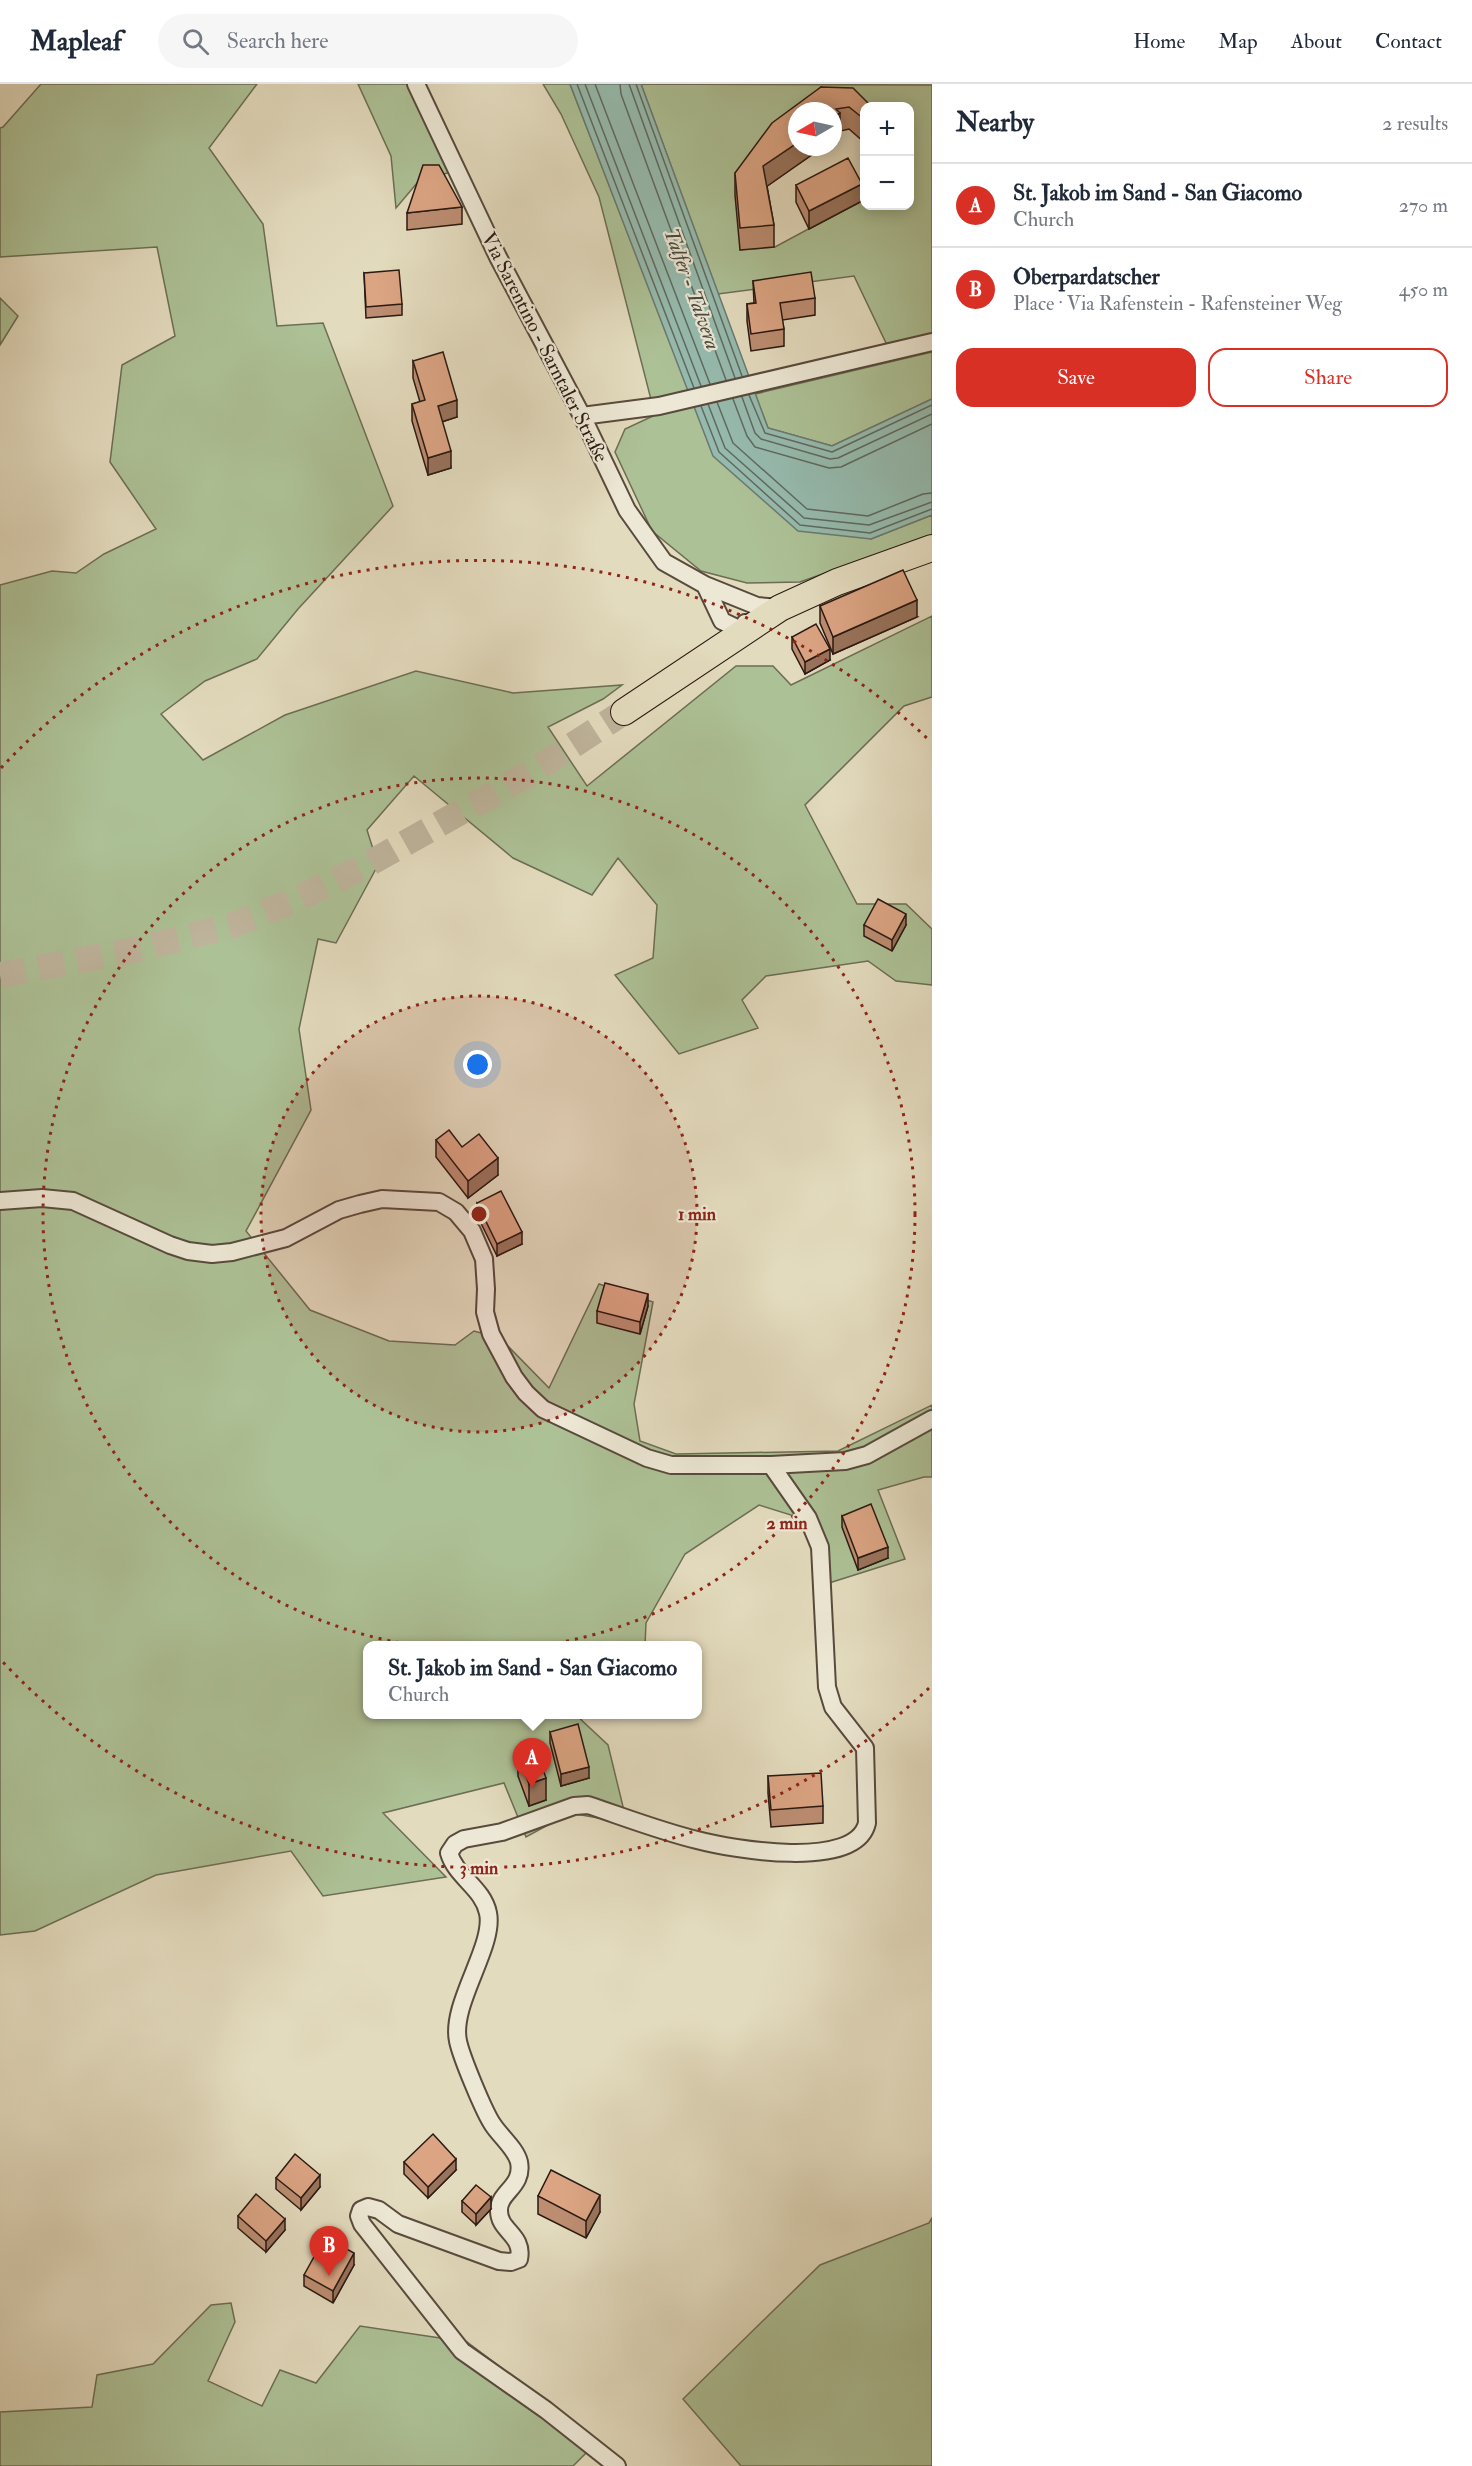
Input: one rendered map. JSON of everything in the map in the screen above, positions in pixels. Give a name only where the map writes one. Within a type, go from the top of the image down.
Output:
[{"type":"main road","points":[[624,712],[710,654],[733,626],[837,582],[932,548]]},
{"type":"street","name":"Via Sarentino - Sarntaler Straße","points":[[416,84],[498,257],[582,416],[627,510],[664,562],[705,585],[757,606],[780,608]]},
{"type":"street","points":[[582,416],[659,405],[932,342]]},
{"type":"street","points":[[705,585],[733,626],[746,615],[741,598]]},
{"type":"street","points":[[0,1201],[42,1198],[73,1201],[170,1245],[188,1251],[212,1254],[243,1250],[286,1238],[339,1210],[360,1204],[382,1199],[439,1202],[456,1212],[472,1231],[484,1259],[485,1312],[491,1334],[514,1377],[526,1393],[543,1409],[647,1458],[671,1464],[771,1465],[856,1459],[932,1419]]},
{"type":"street","points":[[617,2466],[546,2410],[462,2351],[362,2224],[359,2216],[362,2210],[368,2207],[379,2210],[398,2224],[499,2260],[511,2262],[519,2259],[521,2250],[518,2242],[502,2222],[498,2209],[500,2202],[518,2180],[519,2160],[492,2124],[458,2040],[458,2025],[471,1978],[488,1932],[489,1915],[484,1899],[452,1865],[449,1853],[455,1844],[464,1839],[502,1832],[574,1806],[588,1805],[682,1836],[744,1850],[827,1852],[853,1842],[865,1831],[867,1824],[865,1748],[833,1707],[827,1687],[820,1547],[808,1518],[771,1465]]},
{"type":"green space","points":[[41,84],[257,84],[209,148],[263,224],[277,326],[323,323],[393,506],[298,609],[257,659],[205,681],[161,714],[203,760],[285,715],[416,671],[513,693],[622,685],[603,699],[548,727],[587,786],[736,666],[773,666],[791,685],[932,616],[932,697],[904,706],[805,805],[857,904],[906,904],[932,929],[932,985],[896,981],[868,961],[766,976],[742,1000],[758,1028],[679,1054],[615,975],[653,958],[657,905],[618,858],[592,895],[513,858],[414,776],[367,830],[378,865],[336,943],[318,939],[299,1029],[311,1110],[246,1231],[310,1310],[389,1341],[455,1345],[474,1331],[500,1338],[549,1388],[599,1284],[653,1302],[634,1404],[640,1441],[676,1454],[838,1451],[932,1405],[932,1477],[924,1477],[878,1490],[905,1559],[829,1583],[804,1519],[759,1505],[685,1554],[646,1623],[645,1641],[363,1641],[363,1719],[580,1719],[608,1745],[627,1823],[570,1813],[526,1837],[504,1783],[383,1813],[446,1877],[323,1896],[291,1851],[156,1875],[35,1931],[0,1935],[0,585],[52,571],[76,573],[104,554],[156,529],[110,462],[122,365],[175,336],[157,247],[0,257],[0,128]]},
{"type":"green space","points":[[358,84],[416,84],[457,170],[418,182],[396,208],[391,156]]},
{"type":"green space","points":[[543,84],[570,84],[714,456],[871,539],[932,515],[932,535],[800,582],[747,583],[701,571],[652,531],[615,452],[625,429],[655,415],[599,197],[561,114]]},
{"type":"green space","points":[[641,84],[932,85],[932,333],[887,345],[854,276],[718,294]],"holes":[[[788,102],[842,102],[842,111],[853,111],[860,108],[860,102],[914,102],[914,210],[860,210],[860,201],[775,247],[740,250],[772,146],[788,134]]]},
{"type":"green space","points":[[0,298],[18,316],[0,345]]},
{"type":"green space","points":[[932,352],[932,399],[832,446],[768,428],[755,394]]},
{"type":"green space","points":[[932,2218],[932,2466],[741,2466],[683,2399],[820,2265],[929,2223]]},
{"type":"green space","points":[[231,2303],[235,2322],[208,2381],[262,2406],[280,2370],[316,2383],[360,2326],[467,2342],[598,2441],[573,2466],[0,2466],[0,2412],[92,2407],[97,2375],[153,2364],[211,2305]]},
{"type":"water","name":"Talfer - Talvera","points":[[570,84],[641,84],[768,428],[832,446],[932,399],[932,515],[871,539],[798,531],[713,456]]},
{"type":"building","points":[[821,87],[853,88],[867,102],[860,102],[860,116],[849,107],[842,108],[842,102],[801,102]]},
{"type":"building","points":[[788,111],[788,149],[763,166],[774,225],[740,228],[735,173],[772,123]]},
{"type":"building","points":[[848,158],[860,180],[860,185],[809,211],[796,185]]},
{"type":"building","points":[[423,165],[439,165],[462,207],[407,213]]},
{"type":"building","points":[[399,270],[402,304],[366,307],[364,273]]},
{"type":"building","points":[[811,272],[815,298],[780,303],[784,329],[751,334],[747,304],[756,303],[753,281]]},
{"type":"building","points":[[443,352],[457,400],[438,406],[451,451],[428,458],[412,404],[425,400],[413,361]]},
{"type":"building","points":[[903,570],[917,600],[833,637],[820,606]]},
{"type":"building","points":[[816,624],[830,649],[805,662],[792,637]]},
{"type":"building","points":[[878,899],[906,914],[892,940],[864,925]]},
{"type":"building","points":[[449,1130],[462,1147],[479,1134],[498,1158],[468,1181],[436,1140]]},
{"type":"building","points":[[501,1191],[522,1232],[497,1244],[477,1203]]},
{"type":"building","points":[[605,1283],[648,1294],[640,1322],[597,1311]]},
{"type":"building","points":[[871,1504],[888,1547],[858,1558],[842,1516]]},
{"type":"building","points":[[578,1724],[589,1767],[561,1774],[550,1732]]},
{"type":"building","points":[[535,1747],[546,1778],[529,1784],[518,1753]]},
{"type":"building","points":[[821,1773],[823,1806],[771,1810],[768,1776]]},
{"type":"building","points":[[433,2134],[456,2159],[428,2187],[404,2162]]},
{"type":"building","points":[[295,2154],[320,2175],[301,2198],[276,2178]]},
{"type":"building","points":[[551,2170],[600,2195],[586,2221],[538,2196]]},
{"type":"building","points":[[476,2185],[491,2197],[476,2214],[462,2201]]},
{"type":"building","points":[[256,2194],[285,2219],[266,2241],[238,2216]]},
{"type":"building","points":[[325,2237],[354,2253],[333,2291],[304,2275]]},
{"type":"tunnel","points":[[0,975],[130,951],[231,926],[299,898],[363,867],[530,773],[624,712]]},
{"type":"place","name":"St. Jakob im Sand - San Giacomo","points":[[532,1788]]},
{"type":"place","name":"Oberpardatscher","points":[[329,2276]]}]
